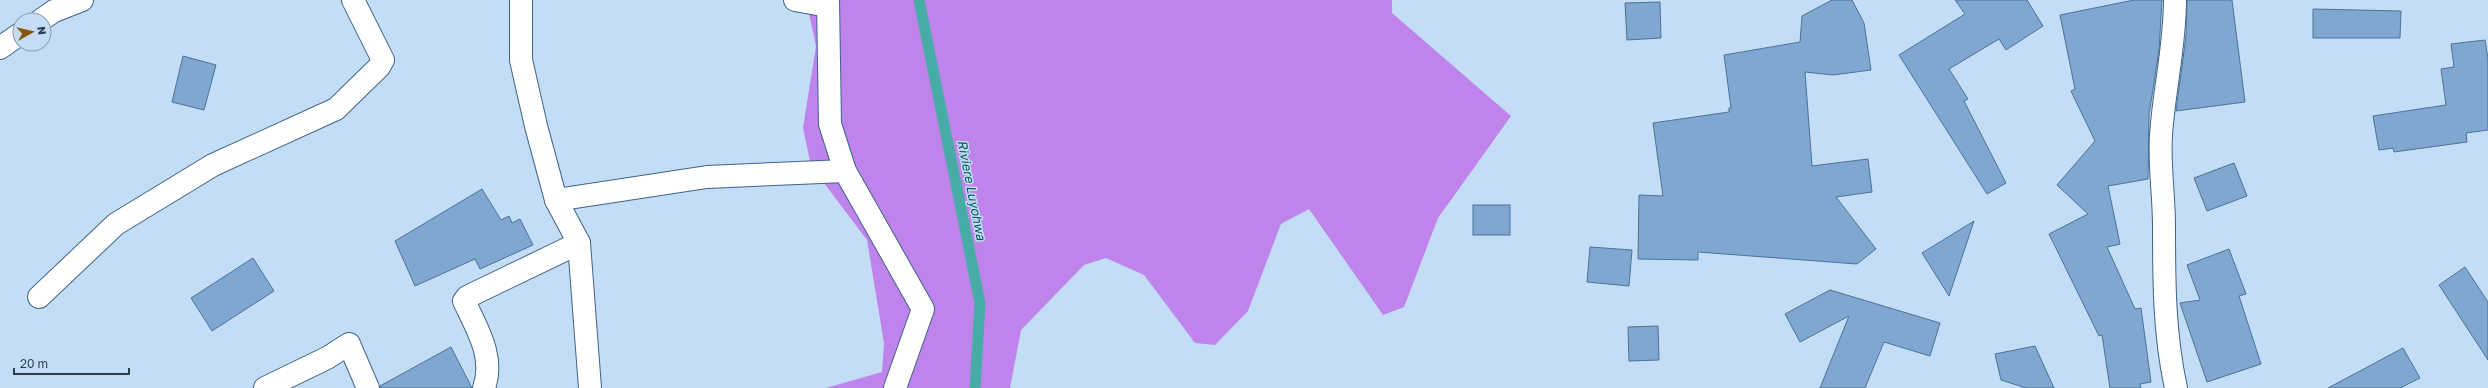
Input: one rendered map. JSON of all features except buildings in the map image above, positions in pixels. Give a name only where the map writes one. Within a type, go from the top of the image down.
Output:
[{"type":"street","points":[[52,12],[82,0]]},
{"type":"street","points":[[39,297],[116,224],[213,165],[336,109],[379,68],[383,60],[353,0]]},
{"type":"street","points":[[522,0],[521,60],[536,126],[556,200],[579,243],[593,385]]},
{"type":"street","points":[[795,0],[828,3],[830,124],[845,171],[923,309],[895,388]]},
{"type":"street","points":[[2175,0],[2175,32],[2161,135],[2160,182],[2164,224],[2163,283],[2170,360],[2176,388]]},
{"type":"street","points":[[0,48],[12,40]]},
{"type":"street","points":[[556,200],[707,177],[845,171]]},
{"type":"street","points":[[484,388],[488,376],[486,346],[464,301],[467,297],[579,243]]},
{"type":"street","points":[[265,388],[327,358],[349,344],[368,388]]},
{"type":"shaded area","points":[[806,0],[1392,0],[1392,13],[1511,116],[1438,218],[1404,307],[1383,315],[1309,209],[1281,224],[1248,311],[1215,345],[1195,343],[1144,275],[1106,258],[1084,265],[1021,330],[1010,388],[826,388],[882,372],[884,343],[867,240],[811,166],[803,128],[816,46]]},
{"type":"waterway","name":"Riviere Luyohwa","points":[[919,0],[980,303],[975,388]]}]
